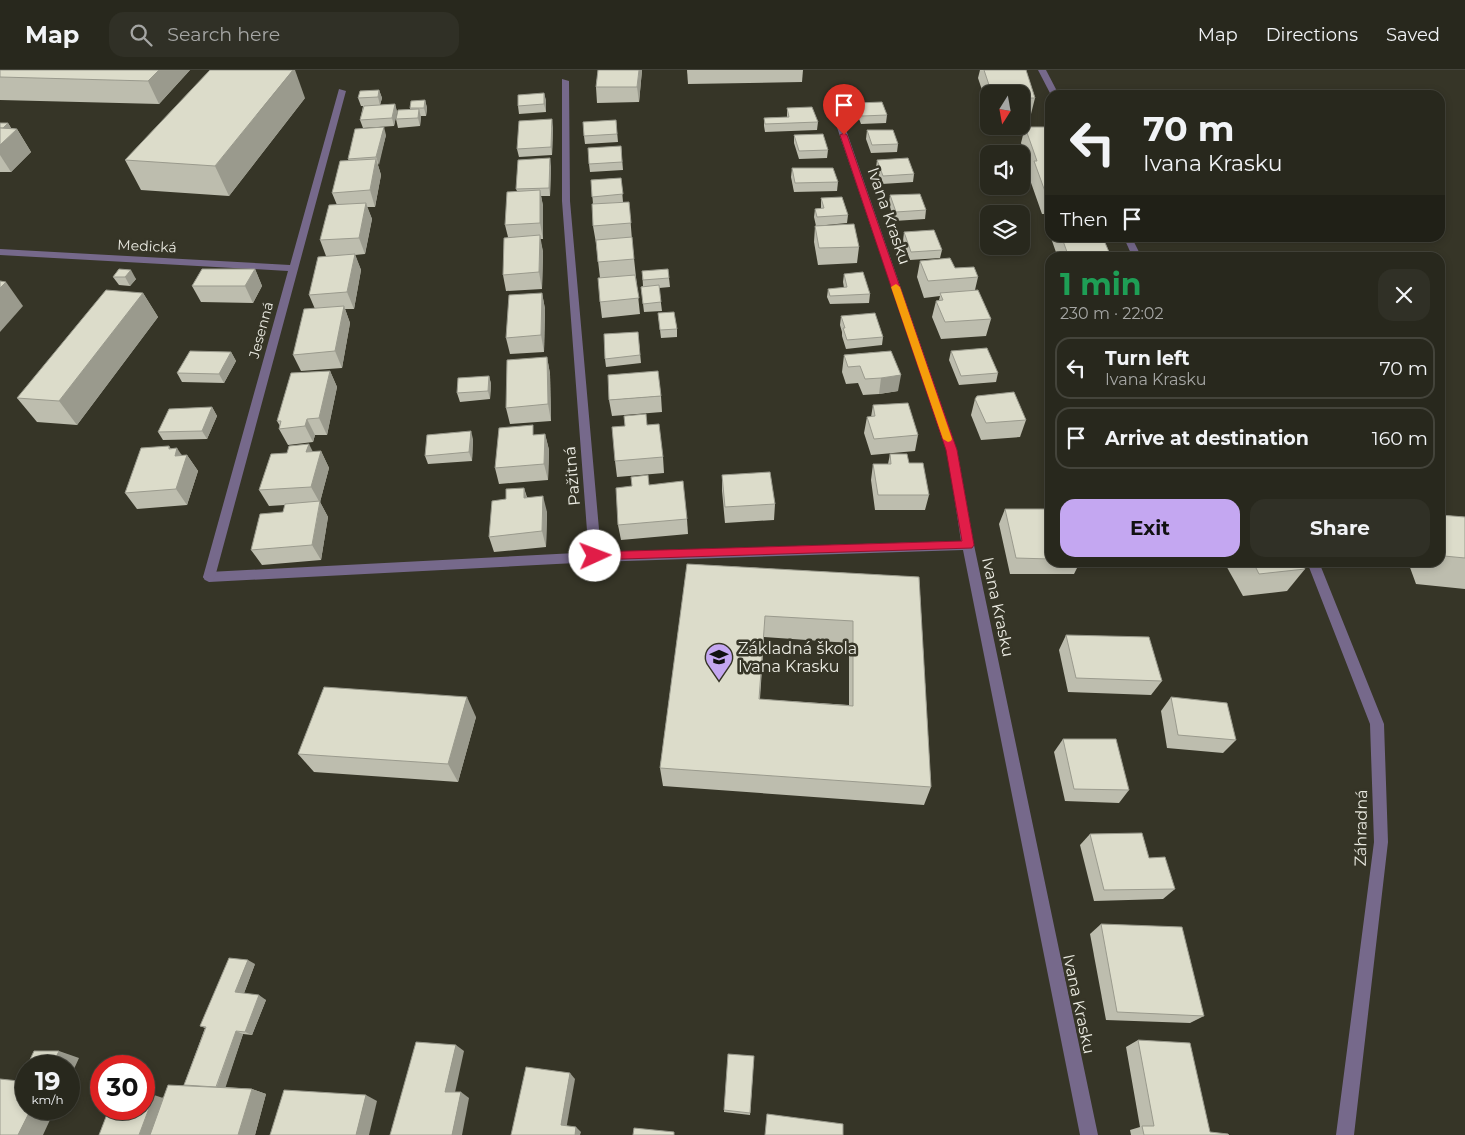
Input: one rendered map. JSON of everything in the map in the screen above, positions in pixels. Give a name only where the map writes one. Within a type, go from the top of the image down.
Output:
[{"type":"street","points":[[1042,70],[1052,90]]},
{"type":"street","name":"Pažitná","points":[[565,81],[566,201],[595,556]]},
{"type":"street","name":"Jesenná","points":[[342,91],[292,268],[209,577],[595,556]]},
{"type":"street","name":"Ivana Krasku","points":[[831,98],[952,450],[968,545],[1089,1135]]},
{"type":"street","name":"Medická","points":[[0,252],[292,268]]},
{"type":"street","points":[[595,556],[968,545]]},
{"type":"street","name":"Záhradná","points":[[1315,567],[1376,724],[1381,842],[1345,1135]]},
{"type":"building","points":[[0,70],[159,70],[148,81],[0,77]]},
{"type":"building","points":[[210,70],[293,70],[215,166],[125,160]]},
{"type":"building","points":[[598,70],[639,70],[637,87],[596,87]]},
{"type":"building","points":[[984,70],[1026,70],[1035,98],[1030,98],[1030,85],[989,85]]},
{"type":"building","points":[[379,90],[378,97],[358,98],[360,91]]},
{"type":"building","points":[[544,93],[544,104],[518,106],[518,95]]},
{"type":"building","points":[[425,100],[424,108],[410,108],[411,101]]},
{"type":"building","points":[[882,102],[887,115],[862,116],[857,103]]},
{"type":"building","points":[[395,104],[392,118],[360,120],[364,106]]},
{"type":"building","points":[[812,107],[818,122],[765,124],[764,118],[789,117],[787,108]]},
{"type":"building","points":[[419,109],[418,118],[396,119],[398,110]]},
{"type":"building","points":[[552,119],[551,147],[517,149],[519,121]]},
{"type":"building","points":[[616,120],[617,134],[584,136],[583,122]]},
{"type":"building","points":[[0,123],[8,123],[3,128],[0,128]]},
{"type":"building","points":[[384,127],[376,157],[348,159],[355,129]]},
{"type":"building","points":[[1030,127],[1045,127],[1045,191],[1034,161],[1037,161],[1028,135],[1030,135]]},
{"type":"building","points":[[0,128],[17,129],[0,145]]},
{"type":"building","points":[[867,130],[893,130],[898,144],[872,145]]},
{"type":"building","points":[[823,134],[828,150],[799,151],[794,135]]},
{"type":"building","points":[[621,146],[622,162],[589,164],[588,148]]},
{"type":"building","points":[[550,158],[549,188],[516,189],[518,160]]},
{"type":"building","points":[[908,158],[914,174],[883,176],[877,160]]},
{"type":"building","points":[[376,159],[370,190],[332,193],[340,161]]},
{"type":"building","points":[[792,168],[833,168],[838,182],[795,183]]},
{"type":"building","points":[[621,178],[623,194],[592,197],[591,180]]},
{"type":"building","points":[[540,190],[540,223],[505,225],[507,192]]},
{"type":"building","points":[[920,194],[926,210],[896,212],[890,195]]},
{"type":"building","points":[[842,197],[848,215],[817,217],[815,209],[824,208],[821,198]]},
{"type":"building","points":[[629,202],[631,223],[593,226],[592,204]]},
{"type":"building","points":[[366,203],[359,238],[320,240],[329,205]]},
{"type":"building","points":[[854,224],[859,247],[819,248],[815,226]]},
{"type":"building","points":[[934,230],[942,250],[911,252],[904,232]]},
{"type":"building","points":[[540,235],[539,272],[503,275],[504,238]]},
{"type":"building","points":[[632,237],[634,259],[598,262],[596,240]]},
{"type":"building","points":[[1063,242],[1105,242],[1109,252],[1071,252],[1067,252]]},
{"type":"building","points":[[355,254],[347,292],[309,295],[318,257]]},
{"type":"building","points":[[950,258],[955,268],[974,267],[978,277],[928,281],[920,261]]},
{"type":"building","points":[[119,269],[131,270],[125,277],[113,277]]},
{"type":"building","points":[[202,269],[255,269],[245,286],[192,286]]},
{"type":"building","points":[[668,269],[669,278],[643,280],[642,271]]},
{"type":"building","points":[[863,272],[870,294],[830,296],[828,289],[847,287],[844,274]]},
{"type":"building","points":[[635,275],[639,298],[600,302],[598,278]]},
{"type":"building","points":[[0,281],[6,282],[0,288]]},
{"type":"building","points":[[659,285],[661,302],[643,304],[641,287]]},
{"type":"building","points":[[106,290],[143,293],[59,401],[17,398]]},
{"type":"building","points":[[978,290],[991,319],[945,322],[936,301],[943,300],[940,293]]},
{"type":"building","points":[[542,293],[541,335],[506,338],[509,295]]},
{"type":"building","points":[[344,306],[335,351],[293,355],[304,309]]},
{"type":"building","points":[[674,312],[677,329],[660,330],[658,313]]},
{"type":"building","points":[[875,313],[883,337],[847,340],[841,316]]},
{"type":"building","points":[[638,332],[640,355],[605,359],[604,334]]},
{"type":"building","points":[[987,348],[998,373],[961,376],[951,351]]},
{"type":"building","points":[[190,351],[231,352],[219,374],[177,373]]},
{"type":"building","points":[[891,351],[901,375],[881,378],[865,379],[860,366],[848,367],[844,355]]},
{"type":"building","points":[[547,357],[548,404],[506,408],[507,360]]},
{"type":"building","points":[[330,371],[319,418],[307,419],[305,426],[279,429],[281,421],[277,421],[291,373]]},
{"type":"building","points":[[658,371],[661,396],[609,400],[608,375]]},
{"type":"building","points":[[489,376],[488,391],[457,393],[458,378]]},
{"type":"building","points":[[1014,392],[1026,420],[986,423],[975,399],[977,396]]},
{"type":"building","points":[[908,403],[918,435],[874,439],[867,417],[875,416],[873,405]]},
{"type":"building","points":[[212,407],[202,431],[158,432],[169,409]]},
{"type":"building","points":[[646,414],[647,425],[659,424],[663,457],[615,461],[612,427],[625,426],[624,416]]},
{"type":"building","points":[[533,425],[533,435],[545,434],[544,464],[495,468],[499,428]]},
{"type":"building","points":[[471,431],[469,452],[425,456],[427,435]]},
{"type":"building","points":[[309,444],[306,452],[321,451],[311,487],[259,490],[271,454],[287,453],[289,446]]},
{"type":"building","points":[[169,446],[169,449],[177,448],[175,456],[187,455],[176,489],[125,493],[141,448]]},
{"type":"building","points":[[890,454],[907,454],[909,463],[923,463],[929,495],[878,495],[873,464],[891,464]]},
{"type":"building","points":[[770,472],[775,504],[725,507],[722,475]]},
{"type":"building","points":[[648,475],[649,485],[683,481],[687,519],[618,525],[616,488],[632,486],[631,477]]},
{"type":"building","points":[[524,488],[524,498],[543,496],[542,531],[489,537],[492,501],[506,499],[506,489]]},
{"type":"building","points":[[320,501],[312,545],[251,550],[260,514],[283,512],[285,504]]},
{"type":"building","points":[[1005,509],[1045,509],[1045,559],[1016,558]]},
{"type":"building","points":[[1445,515],[1465,517],[1465,558],[1445,556]]},
{"type":"building","name":"Základná škola Ivana Krasku","points":[[687,564],[919,577],[931,787],[660,768]],"holes":[[[765,616],[853,621],[853,706],[759,699]]]},
{"type":"building","points":[[1256,567],[1304,567],[1305,569],[1259,574]]},
{"type":"building","points":[[1066,635],[1149,637],[1162,681],[1076,678]]},
{"type":"building","points":[[324,687],[467,697],[448,764],[298,754]]},
{"type":"building","points":[[1171,697],[1227,703],[1236,740],[1178,735]]},
{"type":"building","points":[[1063,739],[1116,739],[1129,790],[1074,789]]},
{"type":"building","points":[[1142,833],[1149,858],[1165,857],[1175,889],[1104,890],[1090,834]]},
{"type":"building","points":[[1101,924],[1182,927],[1204,1016],[1117,1012]]},
{"type":"building","points":[[229,958],[248,960],[235,992],[259,995],[245,1032],[236,1031],[216,1087],[184,1085],[206,1027],[200,1026]]},
{"type":"building","points":[[1138,1040],[1190,1043],[1210,1132],[1229,1135],[1144,1135],[1142,1126],[1154,1126]]},
{"type":"building","points":[[416,1042],[456,1045],[445,1092],[461,1092],[452,1135],[390,1135]]},
{"type":"building","points":[[34,1051],[59,1051],[57,1055],[32,1055]]},
{"type":"building","points":[[728,1054],[754,1056],[750,1113],[724,1110]]},
{"type":"building","points":[[526,1067],[570,1073],[561,1125],[576,1127],[575,1135],[511,1135]]},
{"type":"building","points":[[0,1079],[15,1081],[15,1120],[26,1120],[18,1135],[0,1135]]},
{"type":"building","points":[[168,1085],[252,1089],[238,1135],[150,1135]]},
{"type":"building","points":[[284,1090],[366,1095],[356,1135],[270,1135]]},
{"type":"building","points":[[767,1114],[843,1124],[843,1135],[765,1135]]},
{"type":"building","points":[[105,1120],[145,1120],[139,1135],[99,1135]]},
{"type":"building","points":[[634,1128],[674,1132],[674,1135],[633,1135]]},
{"type":"slow traffic","points":[[896,287],[948,439]]},
{"type":"place","name":"Základná škola Ivana Krasku","points":[[719,681]]},
{"type":"route","points":[[595,556],[968,545],[952,450],[844,135]]}]
